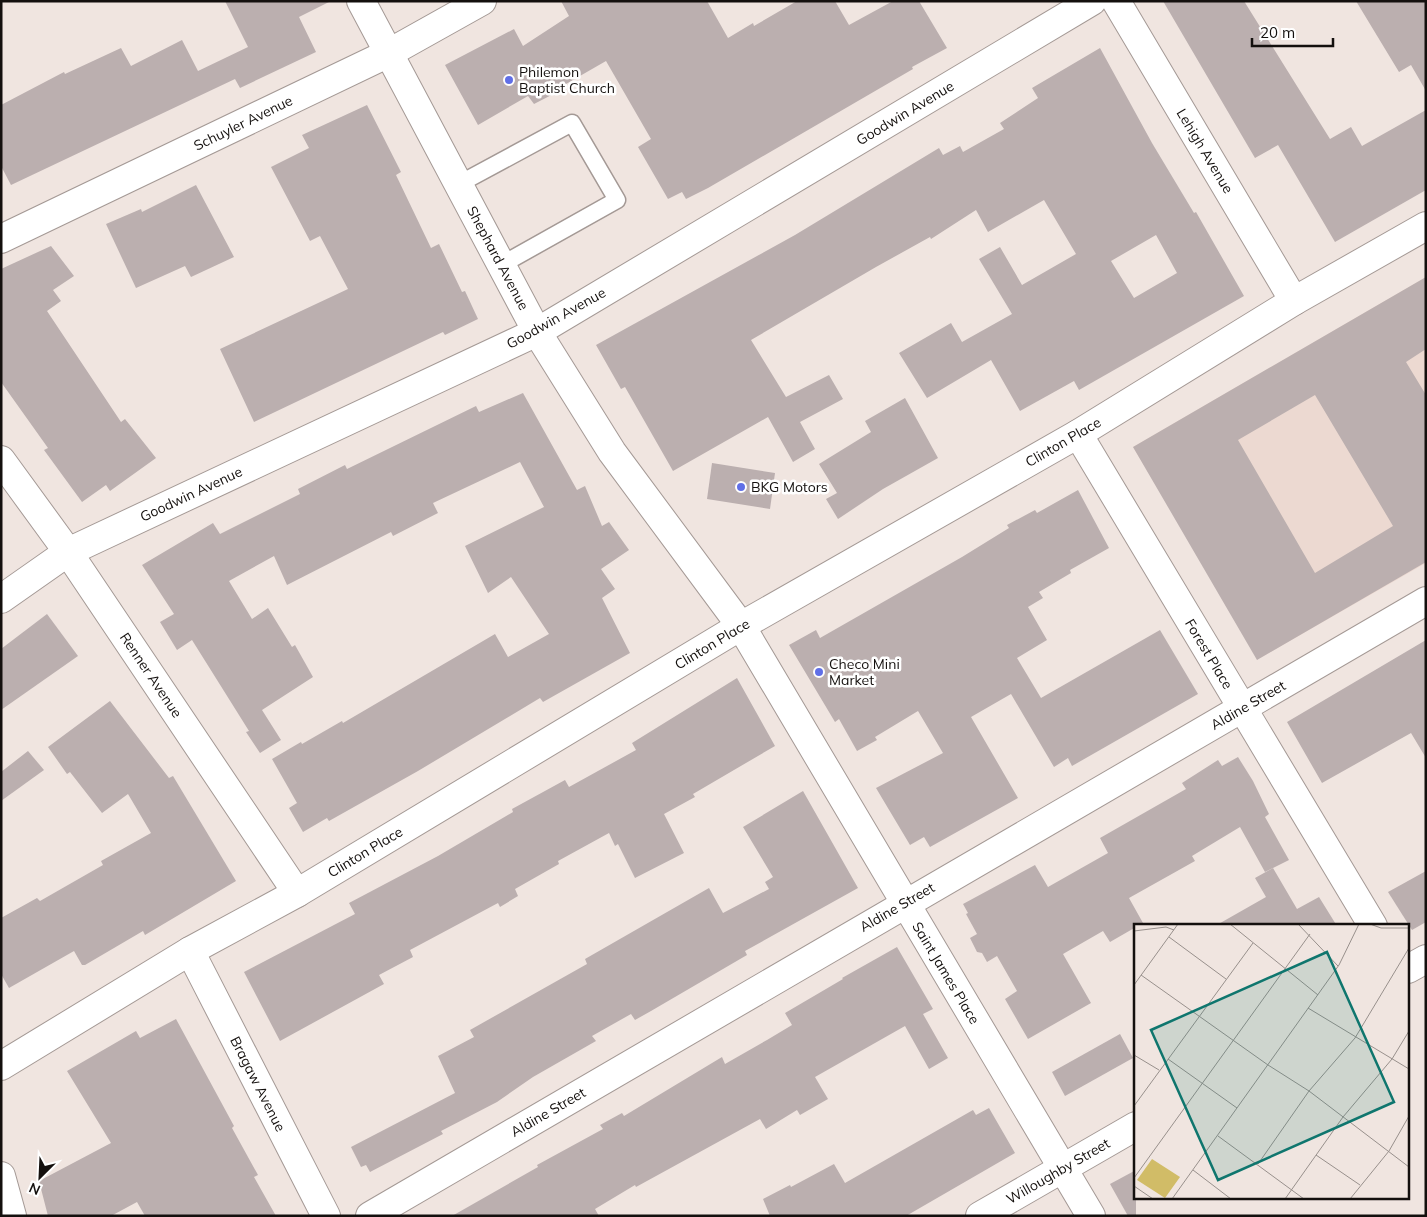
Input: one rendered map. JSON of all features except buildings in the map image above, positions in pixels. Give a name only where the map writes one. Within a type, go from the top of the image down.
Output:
[{"type":"street","name":"Shephard Avenue","points":[[361,1],[537,332],[612,452],[741,626]]},
{"type":"street","name":"Schuyler Avenue","points":[[1,239],[389,53],[482,1]]},
{"type":"street","name":"Goodwin Avenue","points":[[1,599],[68,552],[537,332],[1092,1]]},
{"type":"street","name":"Lehigh Avenue","points":[[1116,1],[1294,301]]},
{"type":"street","name":"Clinton Place","points":[[1,1066],[190,951],[297,893],[741,626],[1078,434],[1294,301],[1426,226]]},
{"type":"street","name":"Forest Place","points":[[1078,434],[1372,924]]},
{"type":"street","name":"Renner Avenue","points":[[1,460],[68,552],[297,893]]},
{"type":"street","name":"Aldine Street","points":[[370,1216],[904,903],[1426,601]]},
{"type":"street","name":"Saint James Place","points":[[741,626],[1091,1216]]},
{"type":"street","name":"Bragaw Avenue","points":[[190,951],[326,1216]]},
{"type":"street","points":[[1410,967],[1426,959]]},
{"type":"street","name":"Willoughby Street","points":[[980,1216],[1134,1127]]},
{"type":"street","points":[[1,1176],[12,1216]]},
{"type":"lane","points":[[459,184],[572,123],[617,200],[501,265]]},
{"type":"shaded area","points":[[1426,277],[1426,563],[1260,658],[1133,447]]},
{"type":"place","name":"Philemon Baptist Church","points":[[509,80]]},
{"type":"place","name":"BKG Motors","points":[[741,487]]},
{"type":"place","name":"Checo Mini Market","points":[[819,672]]}]
